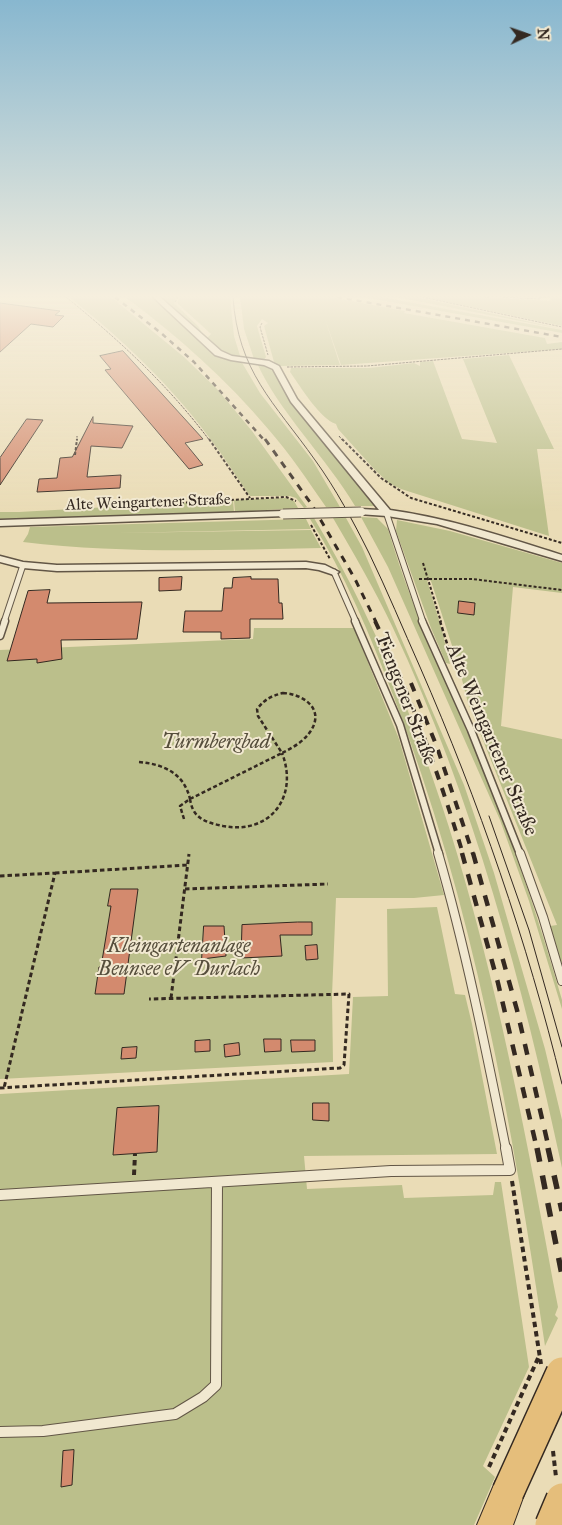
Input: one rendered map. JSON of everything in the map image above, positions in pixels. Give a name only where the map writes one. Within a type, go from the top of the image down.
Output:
[{"type":"highway","points":[[495,1525],[499,1479],[548,1367]]},
{"type":"highway","points":[[551,1525],[559,1490]]},
{"type":"street","points":[[276,368],[294,400],[360,484],[386,512]]},
{"type":"street","name":"Alte Weingartener Straße","points":[[0,523],[386,512],[427,518],[562,558]]},
{"type":"street","name":"Tiengener Straße","points":[[0,559],[23,565],[42,567],[164,568],[306,565],[321,567],[334,572]]},
{"type":"lane","name":"Alte Weingartener Straße","points":[[386,512],[426,630],[487,768],[525,866],[543,917],[562,981]]},
{"type":"lane","points":[[0,636],[23,565]]},
{"type":"lane","name":"Tiengener Straße","points":[[334,572],[400,725],[416,774],[454,910],[480,1018],[510,1170]]},
{"type":"lane","points":[[0,1195],[391,1171],[510,1170]]},
{"type":"lane","points":[[0,1432],[43,1431],[175,1414],[203,1397],[216,1385],[217,1182]]},
{"type":"path","points":[[147,368],[209,439],[250,498]]},
{"type":"path","points":[[286,368],[288,373]]},
{"type":"path","points":[[334,430],[371,470],[392,488],[411,498],[562,543]]},
{"type":"path","points":[[75,455],[77,436]]},
{"type":"path","points":[[423,563],[426,578],[454,664],[450,681]]},
{"type":"path","points":[[426,578],[472,579],[562,590]]},
{"type":"path","points":[[139,762],[162,765],[177,774],[188,792],[190,799],[194,812],[198,816],[218,824],[247,826],[262,822],[278,809],[286,790],[288,777],[282,753],[258,716],[257,709],[261,702],[274,695],[285,693],[297,694],[306,698],[314,715],[314,726],[303,740],[282,753],[190,799],[180,806],[184,819]]},
{"type":"path","points":[[171,998],[189,854]]},
{"type":"path","points":[[0,876],[188,865]]},
{"type":"path","points":[[54,874],[2,1088],[340,1068],[344,1065],[349,1032],[349,994],[149,999]]},
{"type":"path","points":[[185,889],[328,884]]},
{"type":"path","points":[[133,1186],[135,1154]]},
{"type":"path","points":[[499,1479],[548,1367],[510,1170]]},
{"type":"path","points":[[551,1442],[559,1490]]},
{"type":"green space","points":[[149,368],[196,368],[217,389],[252,431],[307,507],[304,508],[296,498],[290,496],[250,496],[196,420]]},
{"type":"green space","points":[[210,368],[245,368],[260,393],[313,461],[340,507],[326,507],[284,448]]},
{"type":"green space","points":[[260,368],[273,368],[325,444],[376,506],[355,506],[266,381]]},
{"type":"green space","points":[[291,368],[436,368],[462,439],[497,443],[467,368],[515,368],[554,449],[537,449],[549,536],[401,489],[389,483],[338,429],[336,424],[323,416],[317,409],[290,372]]},
{"type":"green space","points":[[286,498],[294,501],[298,508],[235,512],[234,500]]},
{"type":"green space","points":[[233,500],[234,512],[0,520],[0,512]]},
{"type":"green space","points":[[361,517],[377,518],[388,529],[422,627],[490,786],[510,839],[546,946],[562,1000],[562,1009],[529,901],[500,820],[388,567]]},
{"type":"green space","points":[[314,518],[363,610],[405,705],[441,802],[471,901],[497,1002],[519,1104],[558,1307],[555,1315],[558,1318],[545,1346],[533,1264],[504,1098],[468,934],[446,853],[421,773],[384,672],[346,583],[310,519]]},
{"type":"green space","points":[[333,518],[346,518],[362,547],[464,785],[494,873],[545,1049],[562,1120],[562,1168],[547,1099],[512,961],[493,893],[448,758],[422,692],[393,628],[372,586]]},
{"type":"green space","points":[[306,519],[311,529],[115,533],[311,530],[321,548],[134,550],[23,542],[30,527]]},
{"type":"green space","points":[[397,520],[450,531],[562,563],[562,593],[513,587],[501,726],[562,739],[562,968],[550,926],[557,925],[468,703],[458,664],[431,581],[426,577],[450,664],[446,663],[431,628],[396,531]]},
{"type":"green space","points":[[254,628],[354,628],[399,739],[444,895],[414,898],[336,898],[332,995],[333,1062],[0,1079],[0,650],[253,639]]},
{"type":"green space","points":[[437,907],[455,994],[465,995],[497,1154],[304,1156],[307,1189],[402,1185],[404,1198],[493,1195],[495,1182],[501,1182],[529,1367],[483,1466],[495,1477],[474,1525],[0,1525],[0,1094],[349,1074],[353,997],[388,996],[387,909]]},
{"type":"building","points":[[139,368],[203,439],[185,443],[203,465],[189,469],[105,370]]},
{"type":"building","points":[[93,417],[93,423],[133,426],[122,448],[91,446],[87,477],[121,475],[120,488],[37,492],[39,479],[57,478],[60,458],[72,457]]},
{"type":"building","points":[[27,419],[43,420],[0,485],[0,458]]},
{"type":"building","points":[[182,577],[181,590],[159,591],[159,578]]},
{"type":"building","points":[[251,577],[251,579],[278,579],[279,603],[282,603],[283,619],[250,619],[250,638],[221,639],[221,632],[183,632],[185,611],[222,611],[224,588],[232,588],[233,578]]},
{"type":"building","points":[[50,590],[47,603],[142,602],[137,639],[61,640],[62,659],[37,663],[37,659],[7,661],[28,591]]},
{"type":"building","points":[[459,601],[475,603],[474,615],[458,613]]},
{"type":"building","points":[[111,889],[138,889],[124,994],[95,994],[111,906],[108,906]]},
{"type":"building","points":[[312,922],[312,935],[280,935],[282,956],[241,958],[242,925]]},
{"type":"building","points":[[204,926],[224,926],[226,956],[202,959]]},
{"type":"building","points":[[317,945],[318,959],[306,960],[305,946]]},
{"type":"building","points":[[264,1039],[281,1039],[281,1051],[265,1052]]},
{"type":"building","points":[[210,1040],[210,1051],[195,1052],[195,1041]]},
{"type":"building","points":[[291,1040],[315,1040],[315,1051],[292,1052]]},
{"type":"building","points":[[239,1043],[240,1055],[225,1057],[224,1045]]},
{"type":"building","points":[[137,1047],[136,1058],[121,1059],[122,1048]]},
{"type":"building","points":[[313,1103],[329,1103],[329,1121],[313,1120]]},
{"type":"building","points":[[159,1106],[157,1152],[113,1155],[117,1108]]},
{"type":"building","points":[[74,1450],[72,1485],[61,1487],[63,1451]]},
{"type":"tram line","points":[[251,368],[272,403],[323,471],[350,517],[369,553],[420,667],[462,769],[500,872],[533,978],[562,1084]]},
{"type":"tram line","points":[[489,816],[529,930],[562,1047]]},
{"type":"railway","points":[[200,368],[265,441]]},
{"type":"railway","points":[[265,439],[312,505],[355,579],[376,622]]},
{"type":"railway","points":[[375,621],[401,678],[424,736],[463,854]]},
{"type":"railway","points":[[411,683],[437,747],[473,854]]},
{"type":"railway","points":[[462,853],[498,983],[537,1149]]},
{"type":"railway","points":[[473,853],[517,1010],[549,1149]]},
{"type":"railway","points":[[537,1148],[562,1275]]},
{"type":"railway","points":[[548,1148],[562,1211]]},
{"type":"park label","name":"Turmbergbad","points":[[216,743]]},
{"type":"park label","name":"Kleingartenanlage Beunsee eV Durlach","points":[[179,958]]}]
